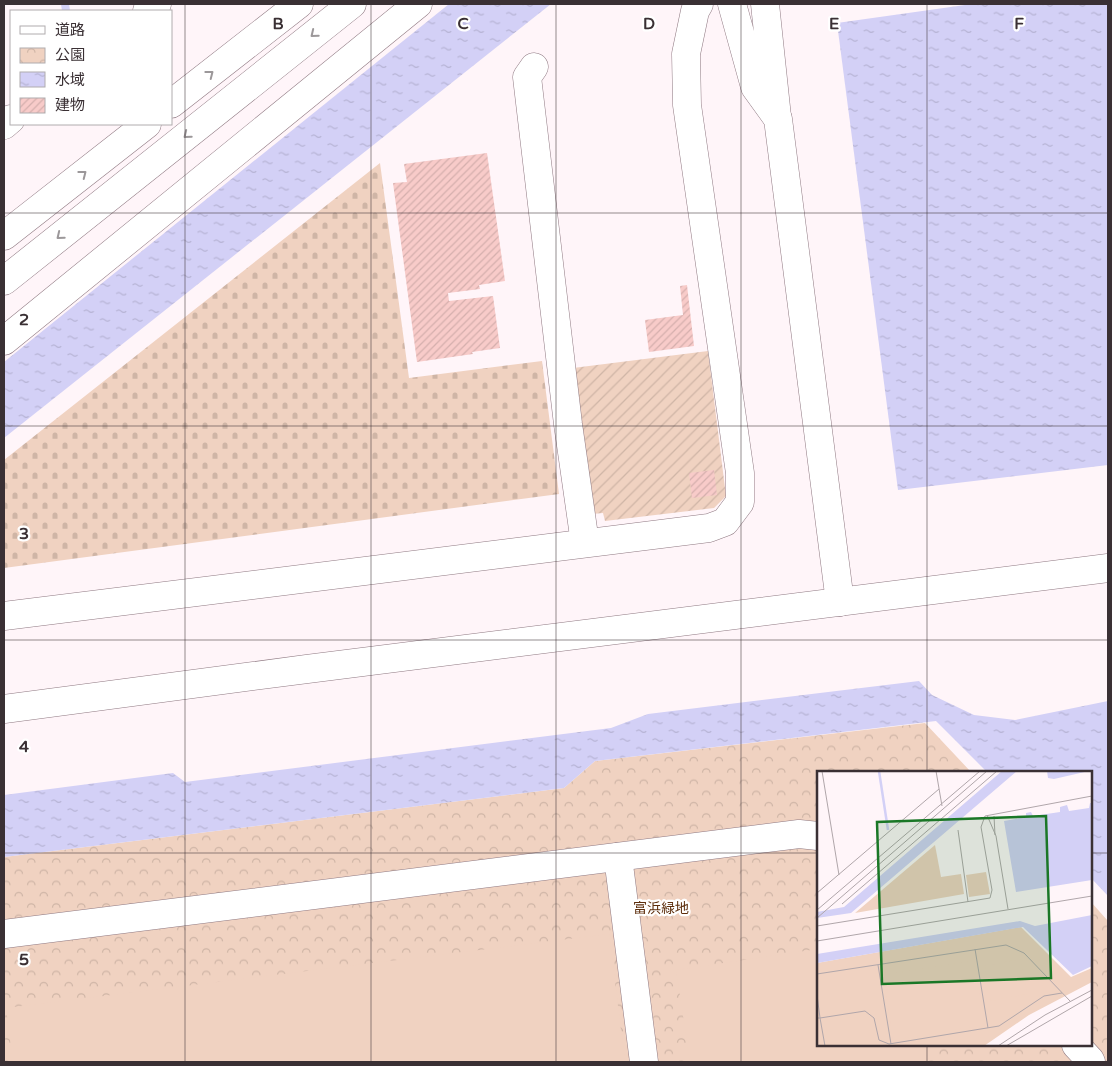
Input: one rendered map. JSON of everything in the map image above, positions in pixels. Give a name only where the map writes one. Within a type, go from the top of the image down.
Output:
[{"type":"street","points":[[172,103],[299,4]]},
{"type":"street","points":[[4,281],[352,4]]},
{"type":"street","points":[[4,341],[418,4]]},
{"type":"street","points":[[4,616],[709,528],[725,522],[740,502],[740,473],[687,105],[686,54],[695,11],[699,4]]},
{"type":"street","points":[[732,4],[755,87],[778,119]]},
{"type":"street","points":[[765,4],[840,602]]},
{"type":"street","points":[[534,67],[527,77],[567,414],[585,543]]},
{"type":"street","points":[[4,236],[146,125]]},
{"type":"street","points":[[4,710],[307,669],[1108,568]]},
{"type":"street","points":[[4,934],[799,834],[817,836]]},
{"type":"street","points":[[618,857],[644,1062]]},
{"type":"street","points":[[1077,1046],[1091,1062]]},
{"type":"green space","points":[[380,163],[409,378],[542,361],[559,494],[4,568],[4,460]]},
{"type":"green space","points":[[708,351],[726,496],[714,508],[605,521],[603,513],[592,514],[573,368]]},
{"type":"green space","name":"富浜緑地","points":[[925,723],[970,771],[817,771],[817,1046],[1092,1046],[1092,903],[1108,921],[1108,1062],[4,1062],[4,857],[564,788],[595,761]]},
{"type":"green space","points":[[609,934],[625,1062],[13,1062],[6,1008]]},
{"type":"green space","points":[[817,949],[817,1046],[927,1046],[929,1062],[690,1062],[676,970]]},
{"type":"water","points":[[449,4],[551,4],[4,438],[4,362]]},
{"type":"water","points":[[972,4],[1108,4],[1108,465],[898,490],[837,23]]},
{"type":"water","points":[[919,681],[932,695],[974,715],[1015,720],[1108,701],[1108,896],[1092,879],[1092,771],[986,771],[936,721],[595,761],[564,788],[4,857],[4,795],[173,773],[185,782],[611,728],[648,714]]},
{"type":"building","points":[[487,153],[505,281],[479,285],[480,289],[448,293],[449,301],[493,296],[500,348],[417,362],[393,183],[407,182],[404,164]]},
{"type":"building","points":[[687,285],[694,346],[649,352],[645,320],[683,315],[680,286]]},
{"type":"building","points":[[714,470],[717,495],[692,498],[689,473]]},
{"type":"waterway","points":[[65,4],[66,10]]}]
